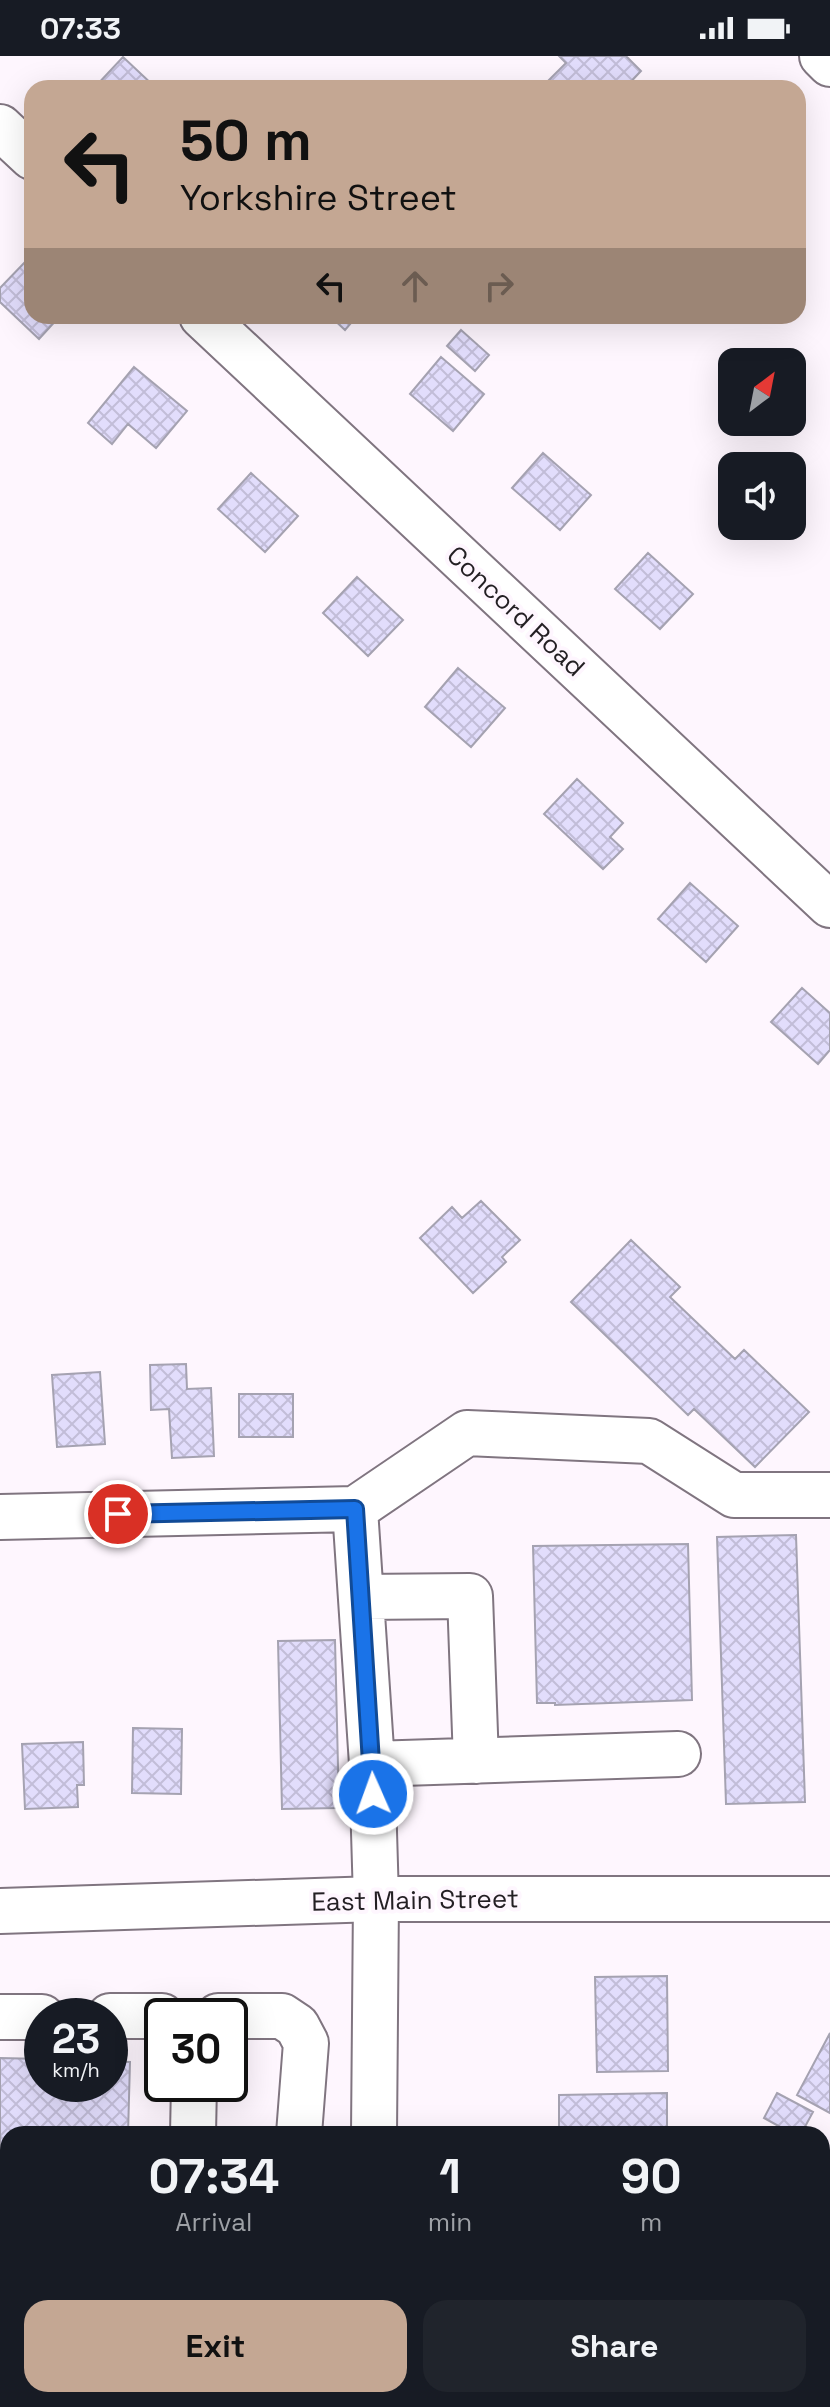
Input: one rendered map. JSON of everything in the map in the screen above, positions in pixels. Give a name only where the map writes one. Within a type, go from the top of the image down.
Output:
[{"type":"main road","points":[[822,56],[830,64]]},
{"type":"main road","points":[[0,127],[24,150]]},
{"type":"main road","name":"Concord Road","points":[[211,324],[830,905]]},
{"type":"main road","points":[[0,1517],[355,1509],[467,1433],[649,1441],[734,1495],[830,1495]]},
{"type":"main road","points":[[355,1509],[372,1764],[376,1899],[374,2126]]},
{"type":"main road","points":[[361,1597],[470,1596],[476,1761]]},
{"type":"main road","points":[[372,1764],[678,1754]]},
{"type":"main road","name":"East Main Street","points":[[0,1911],[376,1899],[830,1899]]},
{"type":"main road","points":[[248,2016],[282,2016],[297,2026],[306,2043],[300,2126]]},
{"type":"main road","points":[[0,2017],[24,2017]]},
{"type":"main road","points":[[193,2126],[194,2102]]},
{"type":"building","points":[[559,56],[626,56],[641,71],[633,80],[549,80],[566,63]]},
{"type":"building","points":[[123,57],[147,80],[101,80]]},
{"type":"building","points":[[24,263],[24,324],[53,324],[39,339],[0,302],[0,288]]},
{"type":"building","points":[[461,330],[489,355],[475,371],[447,346]]},
{"type":"building","points":[[441,357],[484,394],[453,431],[410,394]]},
{"type":"building","points":[[134,367],[187,411],[156,448],[128,424],[112,444],[88,423]]},
{"type":"building","points":[[543,453],[591,495],[560,530],[512,488]]},
{"type":"building","points":[[251,473],[298,516],[265,552],[218,509]]},
{"type":"building","points":[[648,553],[693,594],[660,629],[615,589]]},
{"type":"building","points":[[357,577],[403,620],[368,656],[323,613]]},
{"type":"building","points":[[458,668],[505,708],[471,747],[425,707]]},
{"type":"building","points":[[577,779],[623,823],[610,837],[623,849],[603,869],[544,814]]},
{"type":"building","points":[[690,883],[738,926],[706,962],[658,919]]},
{"type":"building","points":[[802,988],[830,1013],[830,1050],[818,1064],[771,1022]]},
{"type":"building","points":[[481,1201],[520,1240],[502,1257],[506,1262],[473,1293],[420,1238],[452,1207],[462,1218]]},
{"type":"building","points":[[631,1240],[680,1287],[670,1297],[735,1359],[744,1350],[809,1412],[755,1467],[694,1409],[688,1415],[571,1302]]},
{"type":"building","points":[[186,1364],[187,1389],[211,1388],[214,1456],[172,1458],[169,1409],[151,1410],[150,1365]]},
{"type":"building","points":[[100,1372],[105,1444],[57,1447],[52,1375]]},
{"type":"building","points":[[239,1394],[293,1394],[293,1437],[239,1437]]},
{"type":"building","points":[[796,1535],[805,1802],[726,1804],[717,1537]]},
{"type":"building","points":[[688,1544],[692,1700],[537,1703],[533,1546]]},
{"type":"building","points":[[335,1640],[339,1808],[282,1809],[278,1641]]},
{"type":"building","points":[[133,1728],[182,1729],[181,1794],[132,1793]]},
{"type":"building","points":[[83,1742],[84,1785],[77,1785],[78,1807],[25,1809],[22,1744]]},
{"type":"building","points":[[667,1976],[668,2071],[597,2072],[595,1977]]},
{"type":"building","points":[[830,2033],[830,2113],[797,2095]]},
{"type":"building","points":[[0,2058],[24,2059],[24,2102],[128,2102],[130,2062],[128,2126],[0,2126]]},
{"type":"building","points":[[667,2093],[667,2126],[559,2126],[559,2095]]},
{"type":"building","points":[[777,2093],[813,2112],[805,2126],[778,2126],[764,2118]]},
{"type":"route","points":[[118,1514],[355,1509],[373,1794]]}]
